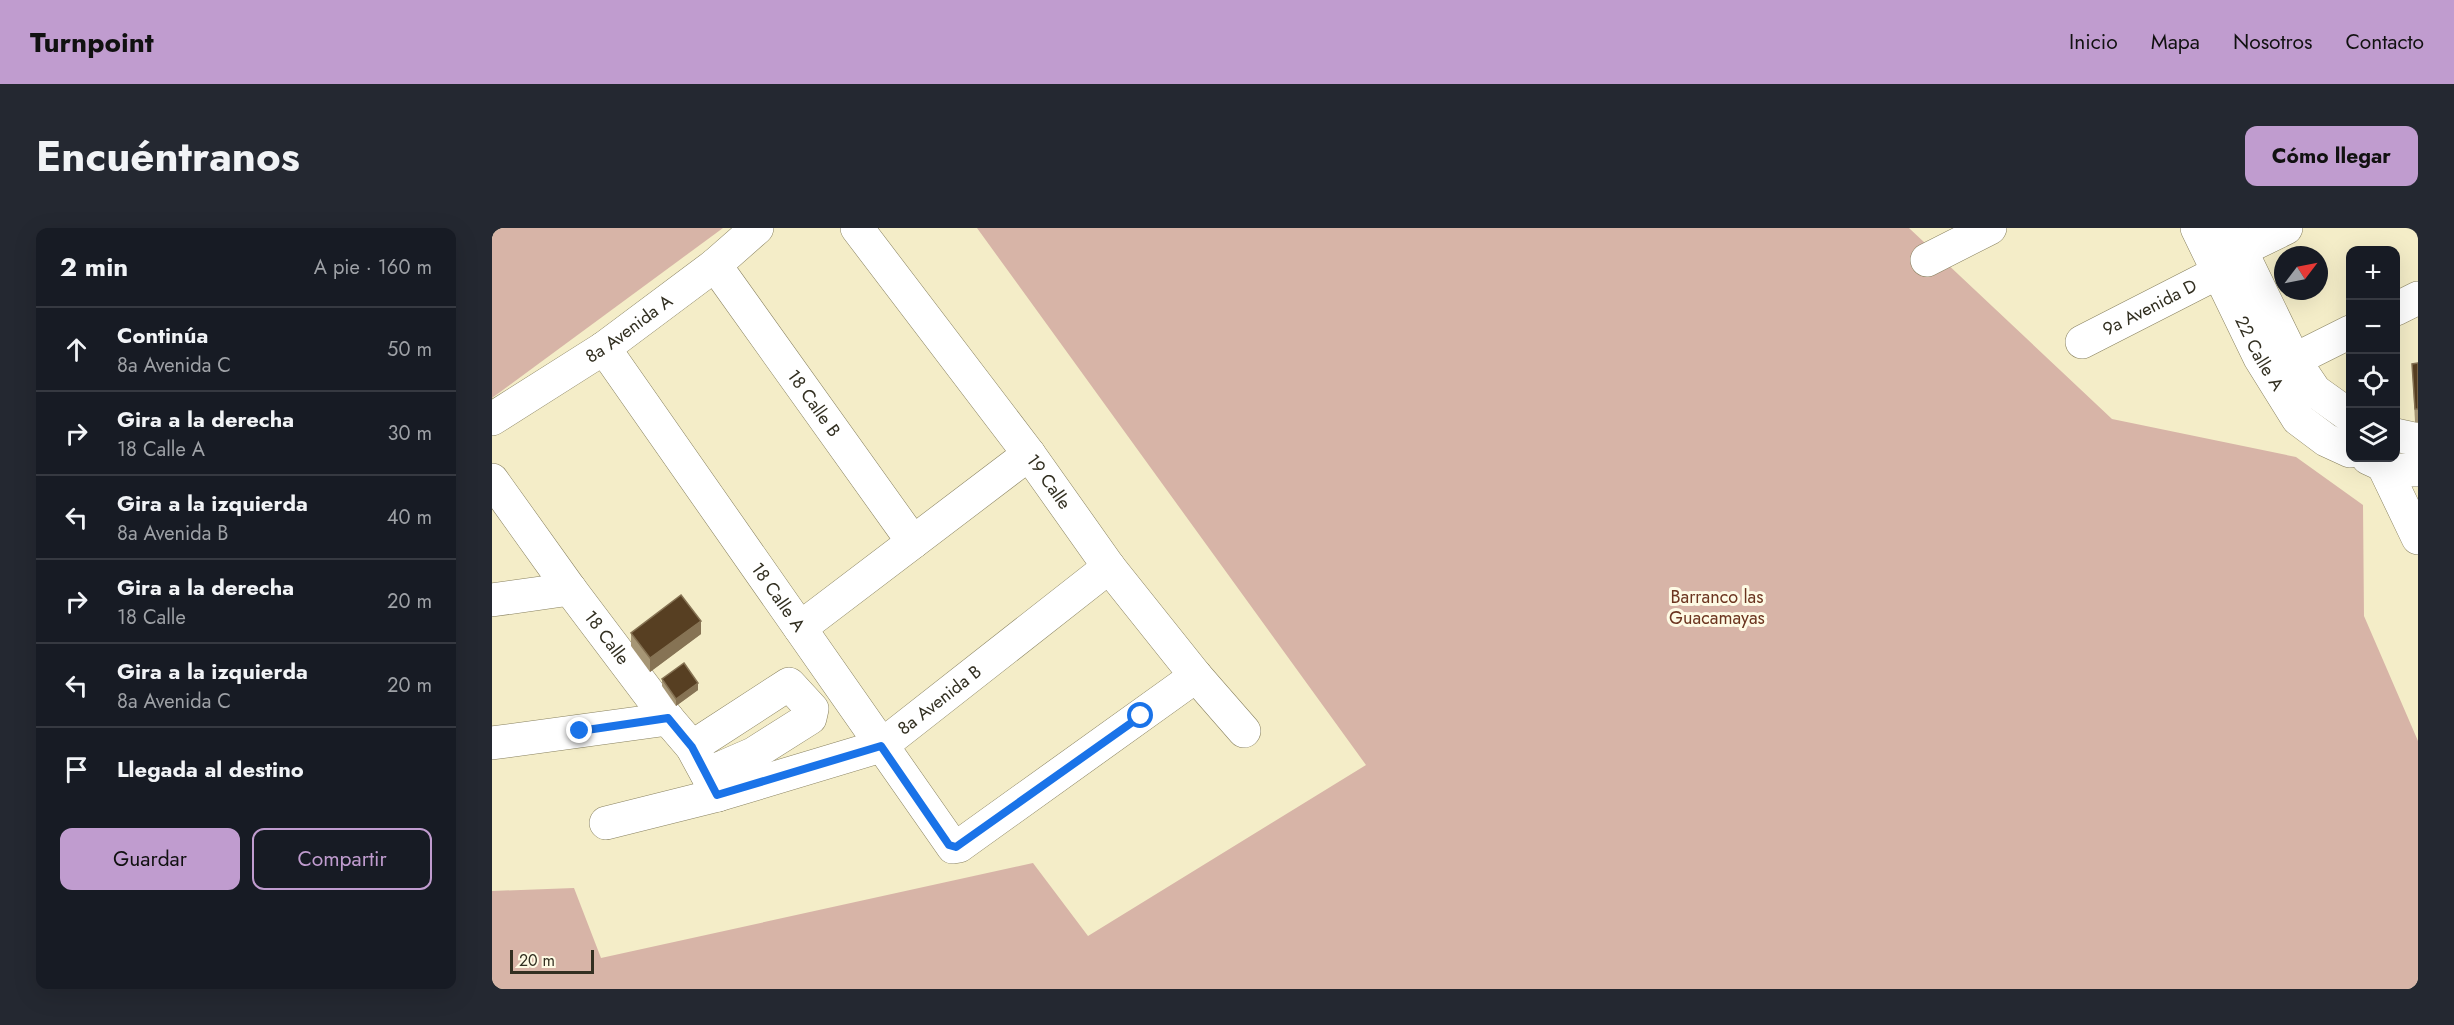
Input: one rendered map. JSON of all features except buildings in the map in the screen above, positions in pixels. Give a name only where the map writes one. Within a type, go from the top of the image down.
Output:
[{"type":"street","name":"8a Avenida A","points":[[492,419],[604,348],[715,265],[757,228]]},
{"type":"street","name":"19 Calle","points":[[857,228],[1029,454],[1109,567],[1196,676],[1244,731]]},
{"type":"street","points":[[1927,260],[1990,228]]},
{"type":"street","name":"22 Calle A","points":[[2197,228],[2230,250],[2314,391],[2346,413]]},
{"type":"street","name":"9a Avenida D","points":[[2082,342],[2230,250],[2286,228]]},
{"type":"street","name":"22 Calle A","points":[[2230,250],[2260,358],[2298,419],[2326,440],[2346,449]]},
{"type":"street","name":"18 Calle B","points":[[715,265],[913,542]]},
{"type":"street","points":[[2400,307],[2418,298]]},
{"type":"street","points":[[2294,360],[2346,334]]},
{"type":"street","name":"18 Calle A","points":[[604,348],[953,847],[959,846],[1196,676]]},
{"type":"street","points":[[2298,419],[2314,391]]},
{"type":"street","points":[[2400,436],[2418,440]]},
{"type":"street","points":[[800,628],[1029,454]]},
{"type":"street","points":[[2375,462],[2418,538]]},
{"type":"street","points":[[2376,462],[2394,470],[2418,470]]},
{"type":"street","name":"18 Calle","points":[[492,480],[706,772]]},
{"type":"street","name":"8a Avenida B","points":[[606,823],[706,772],[761,767],[881,746],[1109,567]]},
{"type":"street","points":[[492,600],[570,589]]},
{"type":"street","points":[[706,772],[791,685],[812,710],[812,716],[761,767]]},
{"type":"street","points":[[492,743],[668,718]]},
{"type":"green space","points":[[492,228],[723,228],[492,398]]},
{"type":"green space","name":"Barranco las Guacamayas","points":[[977,228],[1909,228],[2112,419],[2296,457],[2363,505],[2364,616],[2418,741],[2418,989],[492,989],[492,891],[574,888],[601,958],[1033,863],[1088,936],[1366,765]]},
{"type":"route","points":[[580,731],[668,718],[692,747],[717,795],[881,746],[949,845],[956,847],[1141,716]]}]
